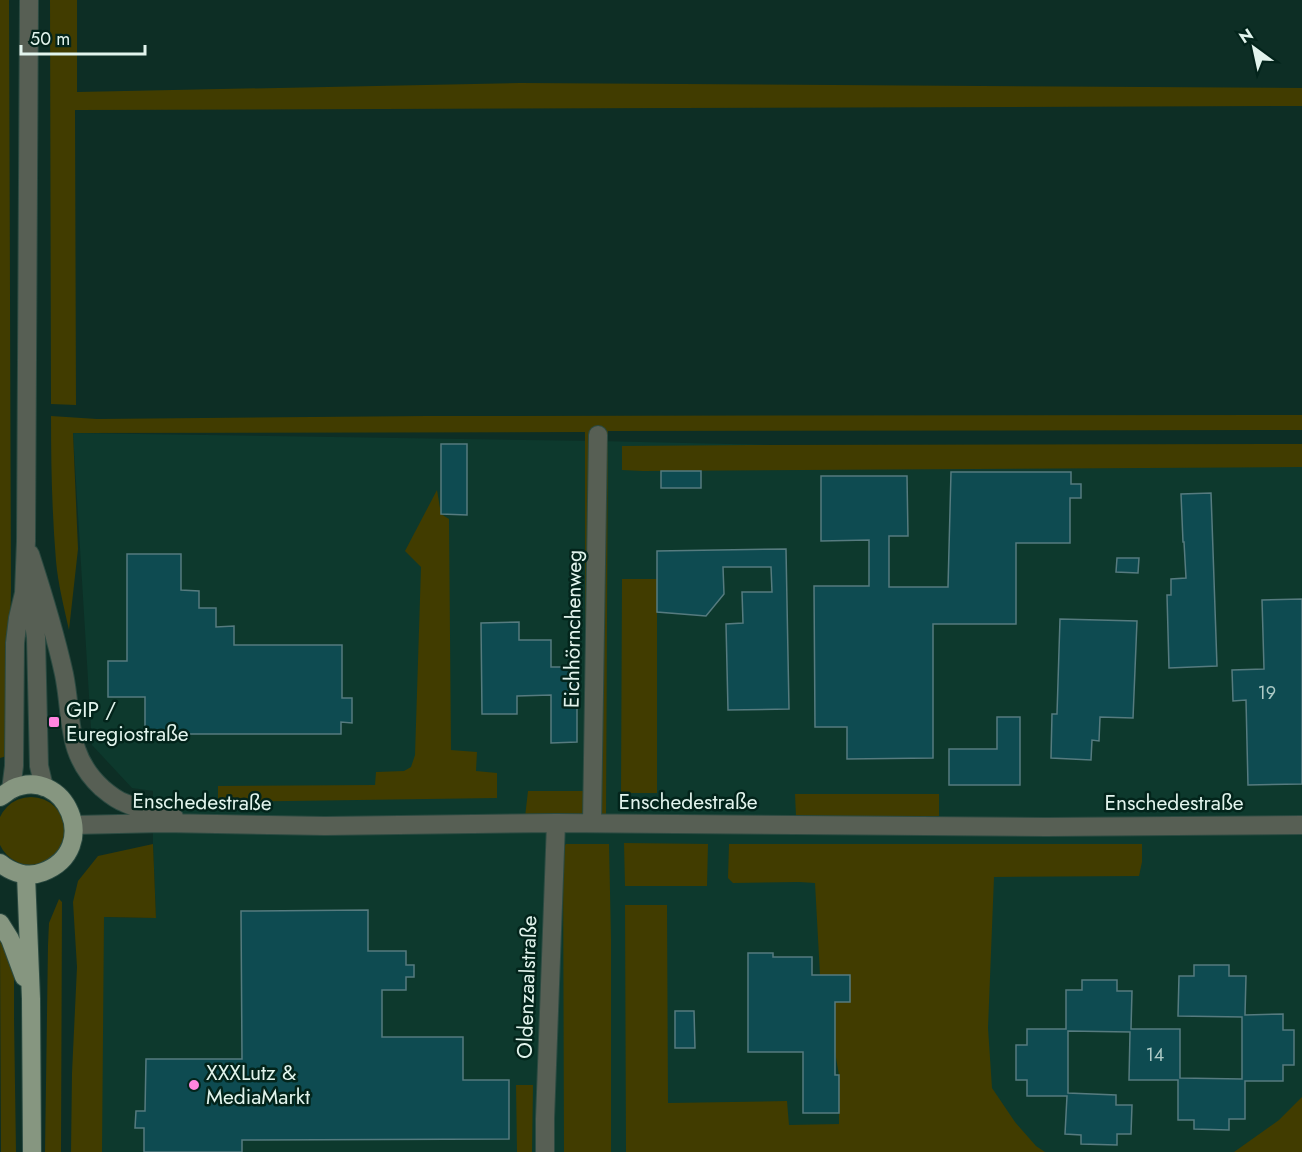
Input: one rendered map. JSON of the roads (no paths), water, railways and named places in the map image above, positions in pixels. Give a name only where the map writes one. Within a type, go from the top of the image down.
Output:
[{"type":"main road","points":[[0,863],[15,872],[39,874],[62,861],[70,850],[74,838],[71,813],[55,793],[33,785],[22,786],[5,793]]},
{"type":"main road","points":[[26,874],[31,999],[32,1152]]},
{"type":"main road","points":[[0,923],[10,939],[31,999]]},
{"type":"street","points":[[5,793],[14,766],[15,643],[24,593],[26,541],[28,0]]},
{"type":"street","name":"Eichhörnchenweg","points":[[592,823],[598,435]]},
{"type":"street","points":[[26,541],[44,597],[64,675],[73,739],[80,760],[92,778],[123,803],[201,824]]},
{"type":"street","points":[[24,593],[33,617],[36,637],[39,766],[44,788]]},
{"type":"street","name":"Enschedestraße","points":[[74,825],[163,823],[326,826],[592,823],[1046,827],[1302,825]]},
{"type":"street","name":"Oldenzaalstraße","points":[[545,1152],[556,823]]},
{"type":"place","name":"GIP / Euregiostraße","points":[[54,722]]},
{"type":"place","name":"XXXLutz & MediaMarkt","points":[[194,1085]]}]
